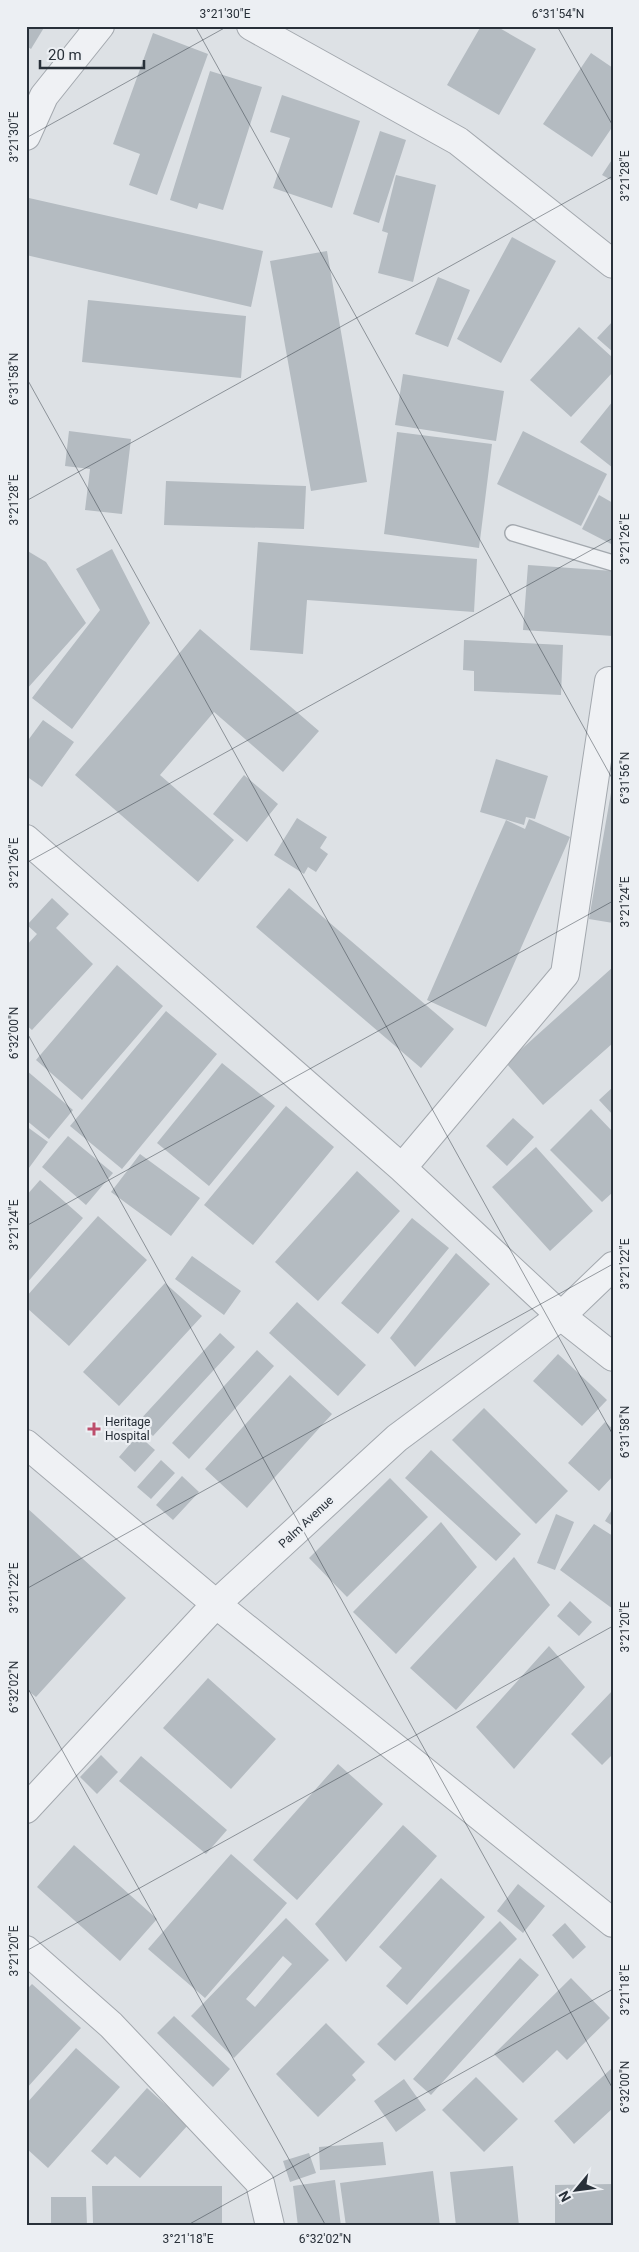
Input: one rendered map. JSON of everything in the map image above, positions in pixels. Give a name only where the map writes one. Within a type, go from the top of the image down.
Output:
[{"type":"street","points":[[26,136],[35,94],[100,26]]},
{"type":"street","points":[[251,26],[458,141],[613,264]]},
{"type":"street","points":[[402,1168],[565,974],[609,681]]},
{"type":"street","points":[[26,839],[402,1168],[561,1316],[613,1357]]},
{"type":"street","name":"Palm Avenue","points":[[26,1809],[216,1604],[397,1438],[561,1316],[613,1266]]},
{"type":"street","points":[[26,1444],[216,1604],[613,1923]]},
{"type":"street","points":[[26,1950],[111,2025],[260,2183],[270,2226]]},
{"type":"lane","points":[[513,532],[613,563]]},
{"type":"building","points":[[26,26],[45,26],[31,49],[26,46]]},
{"type":"building","points":[[481,26],[496,26],[536,49],[499,115],[447,85]]},
{"type":"building","points":[[153,33],[208,54],[157,195],[129,185],[140,154],[113,144]]},
{"type":"building","points":[[591,53],[613,68],[613,126],[592,157],[543,124]]},
{"type":"building","points":[[210,71],[262,87],[223,210],[199,203],[197,209],[170,200]]},
{"type":"building","points":[[282,95],[360,121],[332,208],[273,188],[290,138],[270,132]]},
{"type":"building","points":[[380,131],[406,140],[379,223],[353,214]]},
{"type":"building","points":[[613,158],[613,181],[602,175]]},
{"type":"building","points":[[396,175],[436,185],[413,282],[378,273],[388,233],[382,231]]},
{"type":"building","points":[[29,198],[263,251],[251,307],[26,255],[26,212]]},
{"type":"building","points":[[512,237],[556,261],[501,363],[457,339]]},
{"type":"building","points":[[327,251],[367,482],[311,491],[270,261]]},
{"type":"building","points":[[438,277],[470,290],[448,347],[415,334]]},
{"type":"building","points":[[88,300],[246,316],[241,378],[82,362]]},
{"type":"building","points":[[613,321],[613,352],[597,338]]},
{"type":"building","points":[[579,327],[613,358],[613,372],[571,417],[530,380]]},
{"type":"building","points":[[403,374],[504,391],[496,441],[395,425]]},
{"type":"building","points":[[613,401],[613,468],[580,442]]},
{"type":"building","points":[[69,431],[131,439],[122,514],[85,510],[90,469],[65,466]]},
{"type":"building","points":[[523,431],[607,474],[581,526],[497,484]]},
{"type":"building","points":[[397,432],[492,444],[479,548],[384,534]]},
{"type":"building","points":[[166,481],[306,486],[304,529],[164,525]]},
{"type":"building","points":[[599,495],[613,503],[613,545],[582,529]]},
{"type":"building","points":[[258,542],[477,559],[474,612],[307,600],[303,654],[250,650]]},
{"type":"building","points":[[112,549],[150,623],[72,729],[32,698],[100,610],[76,569]]},
{"type":"building","points":[[26,550],[46,562],[86,623],[26,690]]},
{"type":"building","points":[[528,565],[613,571],[613,636],[523,630]]},
{"type":"building","points":[[200,629],[319,731],[283,772],[214,712],[160,775],[234,840],[198,882],[75,775]]},
{"type":"building","points":[[464,640],[563,645],[561,695],[474,691],[474,671],[463,670]]},
{"type":"building","points":[[43,720],[74,742],[42,787],[26,776],[26,743]]},
{"type":"building","points":[[496,759],[548,776],[535,819],[526,817],[524,825],[480,812]]},
{"type":"building","points":[[244,775],[278,804],[247,842],[213,814]]},
{"type":"building","points":[[613,787],[613,923],[589,919]]},
{"type":"building","points":[[297,818],[327,837],[320,848],[328,854],[316,872],[308,867],[304,874],[274,855]]},
{"type":"building","points":[[529,819],[570,837],[486,1027],[427,1000],[506,820],[525,829]]},
{"type":"building","points":[[289,888],[454,1029],[421,1068],[256,927]]},
{"type":"building","points":[[52,898],[69,914],[56,928],[93,964],[32,1030],[26,1025],[26,946],[37,934],[27,925]]},
{"type":"building","points":[[117,965],[163,1006],[82,1100],[36,1060]]},
{"type":"building","points":[[613,967],[613,1043],[543,1105],[506,1063]]},
{"type":"building","points":[[166,1011],[217,1054],[122,1169],[70,1126]]},
{"type":"building","points":[[222,1063],[275,1106],[209,1186],[157,1143]]},
{"type":"building","points":[[26,1070],[73,1110],[49,1139],[26,1120]]},
{"type":"building","points":[[613,1087],[613,1115],[599,1100]]},
{"type":"building","points":[[286,1106],[334,1147],[253,1245],[204,1205]]},
{"type":"building","points":[[591,1109],[613,1132],[613,1192],[602,1202],[550,1150]]},
{"type":"building","points":[[513,1118],[534,1137],[507,1166],[486,1146]]},
{"type":"building","points":[[26,1126],[48,1142],[26,1172]]},
{"type":"building","points":[[68,1136],[113,1173],[86,1205],[42,1167]]},
{"type":"building","points":[[536,1147],[593,1211],[550,1251],[492,1187]]},
{"type":"building","points":[[140,1154],[200,1198],[171,1236],[111,1192]]},
{"type":"building","points":[[357,1171],[400,1211],[318,1301],[275,1262]]},
{"type":"building","points":[[40,1180],[83,1218],[26,1284],[26,1196]]},
{"type":"building","points":[[98,1216],[147,1260],[69,1346],[26,1307],[26,1297]]},
{"type":"building","points":[[412,1218],[449,1248],[378,1334],[341,1303]]},
{"type":"building","points":[[456,1253],[490,1284],[415,1367],[390,1338]]},
{"type":"building","points":[[192,1256],[241,1291],[224,1315],[175,1279]]},
{"type":"building","points":[[165,1283],[202,1316],[119,1406],[83,1372]]},
{"type":"building","points":[[297,1302],[366,1365],[338,1396],[269,1333]]},
{"type":"building","points":[[220,1333],[235,1347],[153,1436],[138,1422]]},
{"type":"building","points":[[257,1350],[274,1366],[189,1459],[172,1443]]},
{"type":"building","points":[[558,1354],[607,1400],[582,1426],[533,1381]]},
{"type":"building","points":[[290,1375],[332,1414],[247,1508],[205,1469]]},
{"type":"building","points":[[484,1408],[568,1491],[536,1524],[452,1440]]},
{"type":"building","points":[[605,1422],[613,1429],[613,1476],[599,1491],[568,1463]]},
{"type":"building","points":[[138,1435],[155,1450],[135,1472],[119,1457]]},
{"type":"building","points":[[431,1450],[521,1534],[496,1561],[405,1478]]},
{"type":"building","points":[[161,1460],[175,1473],[151,1499],[137,1487]]},
{"type":"building","points":[[182,1476],[199,1492],[173,1520],[156,1505]]},
{"type":"building","points":[[390,1478],[428,1517],[347,1597],[309,1558]]},
{"type":"building","points":[[26,1507],[126,1598],[36,1697],[26,1689]]},
{"type":"building","points":[[613,1508],[613,1526],[605,1521]]},
{"type":"building","points":[[556,1514],[574,1522],[555,1570],[537,1563]]},
{"type":"building","points":[[441,1522],[477,1567],[396,1654],[353,1612]]},
{"type":"building","points":[[594,1524],[613,1536],[613,1609],[560,1570]]},
{"type":"building","points":[[514,1557],[550,1605],[456,1710],[410,1668]]},
{"type":"building","points":[[570,1601],[592,1622],[579,1636],[557,1616]]},
{"type":"building","points":[[549,1646],[585,1687],[514,1769],[476,1727]]},
{"type":"building","points":[[208,1678],[276,1739],[231,1789],[163,1728]]},
{"type":"building","points":[[613,1690],[613,1754],[602,1765],[571,1734]]},
{"type":"building","points":[[101,1755],[118,1772],[97,1794],[80,1777]]},
{"type":"building","points":[[141,1756],[227,1830],[206,1854],[119,1781]]},
{"type":"building","points":[[338,1764],[383,1804],[297,1900],[253,1860]]},
{"type":"building","points":[[403,1825],[437,1856],[346,1962],[315,1924]]},
{"type":"building","points":[[74,1845],[157,1919],[120,1961],[37,1887]]},
{"type":"building","points":[[231,1854],[287,1903],[205,1998],[148,1949]]},
{"type":"building","points":[[441,1878],[485,1917],[407,2005],[386,1986],[402,1968],[379,1947]]},
{"type":"building","points":[[518,1884],[545,1906],[523,1933],[497,1911]]},
{"type":"building","points":[[286,1918],[329,1960],[234,2058],[191,2016]],"holes":[[[283,1956],[292,1964],[255,2007],[246,1999]]]},
{"type":"building","points":[[500,1921],[517,1939],[395,2061],[377,2044]]},
{"type":"building","points":[[565,1923],[586,1947],[573,1959],[552,1935]]},
{"type":"building","points":[[520,1958],[539,1975],[431,2095],[413,2079]]},
{"type":"building","points":[[571,1978],[610,2018],[567,2060],[557,2050],[523,2083],[494,2054]]},
{"type":"building","points":[[32,1984],[81,2028],[26,2089],[26,1990]]},
{"type":"building","points":[[174,2016],[230,2069],[213,2087],[157,2033]]},
{"type":"building","points":[[326,2023],[365,2062],[352,2075],[356,2080],[318,2117],[276,2074]]},
{"type":"building","points":[[76,2048],[120,2087],[48,2168],[26,2148],[26,2104]]},
{"type":"building","points":[[613,2067],[613,2108],[574,2144],[554,2121]]},
{"type":"building","points":[[476,2077],[518,2119],[484,2152],[442,2110]]},
{"type":"building","points":[[404,2079],[426,2110],[396,2132],[374,2101]]},
{"type":"building","points":[[147,2088],[188,2125],[140,2178],[115,2156],[107,2165],[91,2151]]},
{"type":"building","points":[[383,2142],[386,2165],[320,2170],[319,2147]]},
{"type":"building","points":[[309,2153],[316,2173],[290,2182],[283,2161]]},
{"type":"building","points":[[513,2166],[519,2226],[456,2226],[450,2172]]},
{"type":"building","points":[[433,2171],[440,2226],[346,2226],[340,2183]]},
{"type":"building","points":[[335,2180],[341,2226],[298,2226],[293,2186]]},
{"type":"building","points":[[613,2184],[613,2226],[555,2226],[555,2185]]},
{"type":"building","points":[[92,2186],[222,2186],[222,2223],[93,2223]]},
{"type":"building","points":[[51,2197],[86,2197],[87,2226],[51,2226]]},
{"type":"place","name":"Heritage Hospital","points":[[94,1429]]}]
